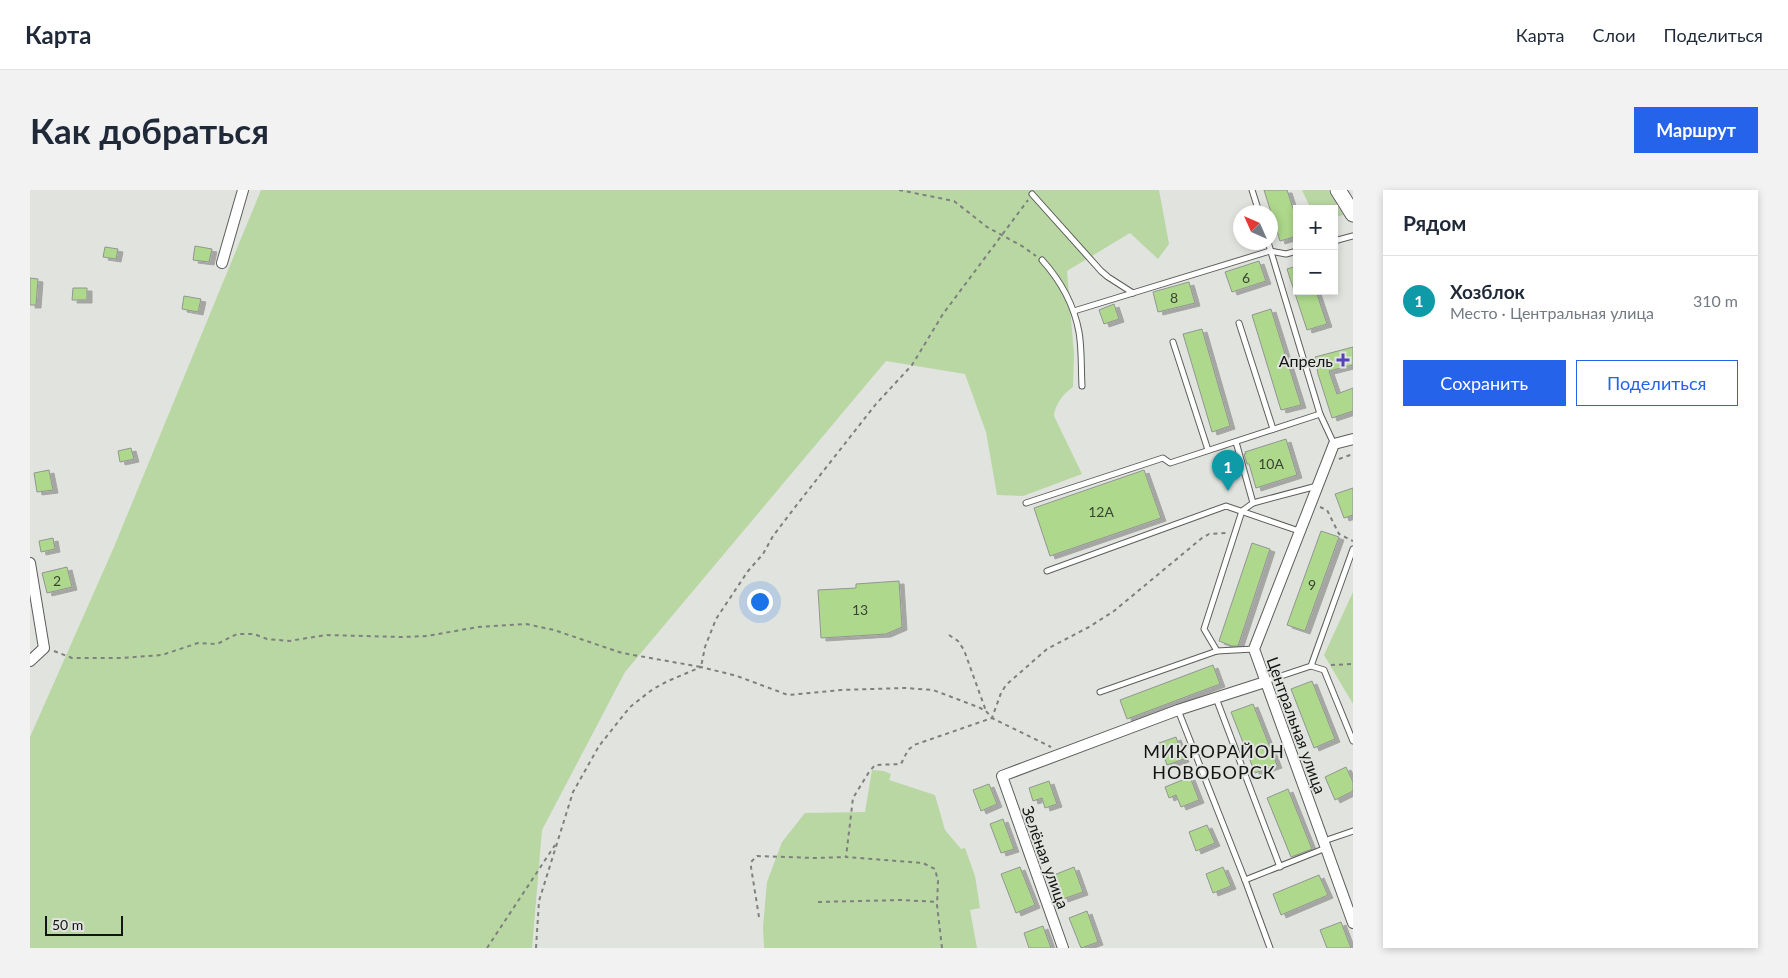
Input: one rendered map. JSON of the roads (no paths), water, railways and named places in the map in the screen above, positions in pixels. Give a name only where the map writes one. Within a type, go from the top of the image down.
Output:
[{"type":"main road","points":[[1338,190],[1353,214]]},
{"type":"street","points":[[222,263],[243,190]]},
{"type":"street","points":[[1334,444],[1353,439]]},
{"type":"street","name":"Центральная улица","points":[[1334,444],[1254,650],[1353,923]]},
{"type":"street","points":[[30,563],[44,648],[30,662]]},
{"type":"street","points":[[1178,710],[1265,682]]},
{"type":"street","name":"Зелёная улица","points":[[1063,948],[1002,776],[1178,710]]},
{"type":"lane","points":[[1252,190],[1257,205]]},
{"type":"lane","points":[[1032,194],[1101,271],[1133,293]]},
{"type":"lane","points":[[1338,240],[1353,236]]},
{"type":"lane","points":[[1270,251],[1320,414],[1334,444]]},
{"type":"lane","points":[[1074,311],[1270,251],[1286,254],[1293,252]]},
{"type":"lane","points":[[1042,260],[1060,284],[1074,311],[1080,333],[1082,386]]},
{"type":"lane","points":[[1239,323],[1273,429]]},
{"type":"lane","points":[[1173,342],[1208,450]]},
{"type":"lane","points":[[1026,503],[1163,458],[1170,463],[1320,414]]},
{"type":"lane","points":[[1236,442],[1253,503]]},
{"type":"lane","points":[[1217,650],[1204,629],[1242,511],[1253,503],[1317,486]]},
{"type":"lane","points":[[1047,571],[1226,506],[1299,531]]},
{"type":"lane","points":[[1311,666],[1353,549]]},
{"type":"lane","points":[[1100,692],[1217,650],[1254,650]]},
{"type":"lane","points":[[1265,682],[1311,666],[1324,670],[1353,741]]},
{"type":"lane","points":[[1216,698],[1280,866]]},
{"type":"lane","points":[[1178,710],[1270,948]]},
{"type":"lane","points":[[1245,880],[1280,866],[1353,831]]},
{"type":"place","name":"Апрель","points":[[1343,360]]},
{"type":"place","name":"Хозблок","points":[[1228,491]]},
{"type":"district","name":"МИКРОРАЙОН НОВОБОРСК","points":[[1214,761]]}]
